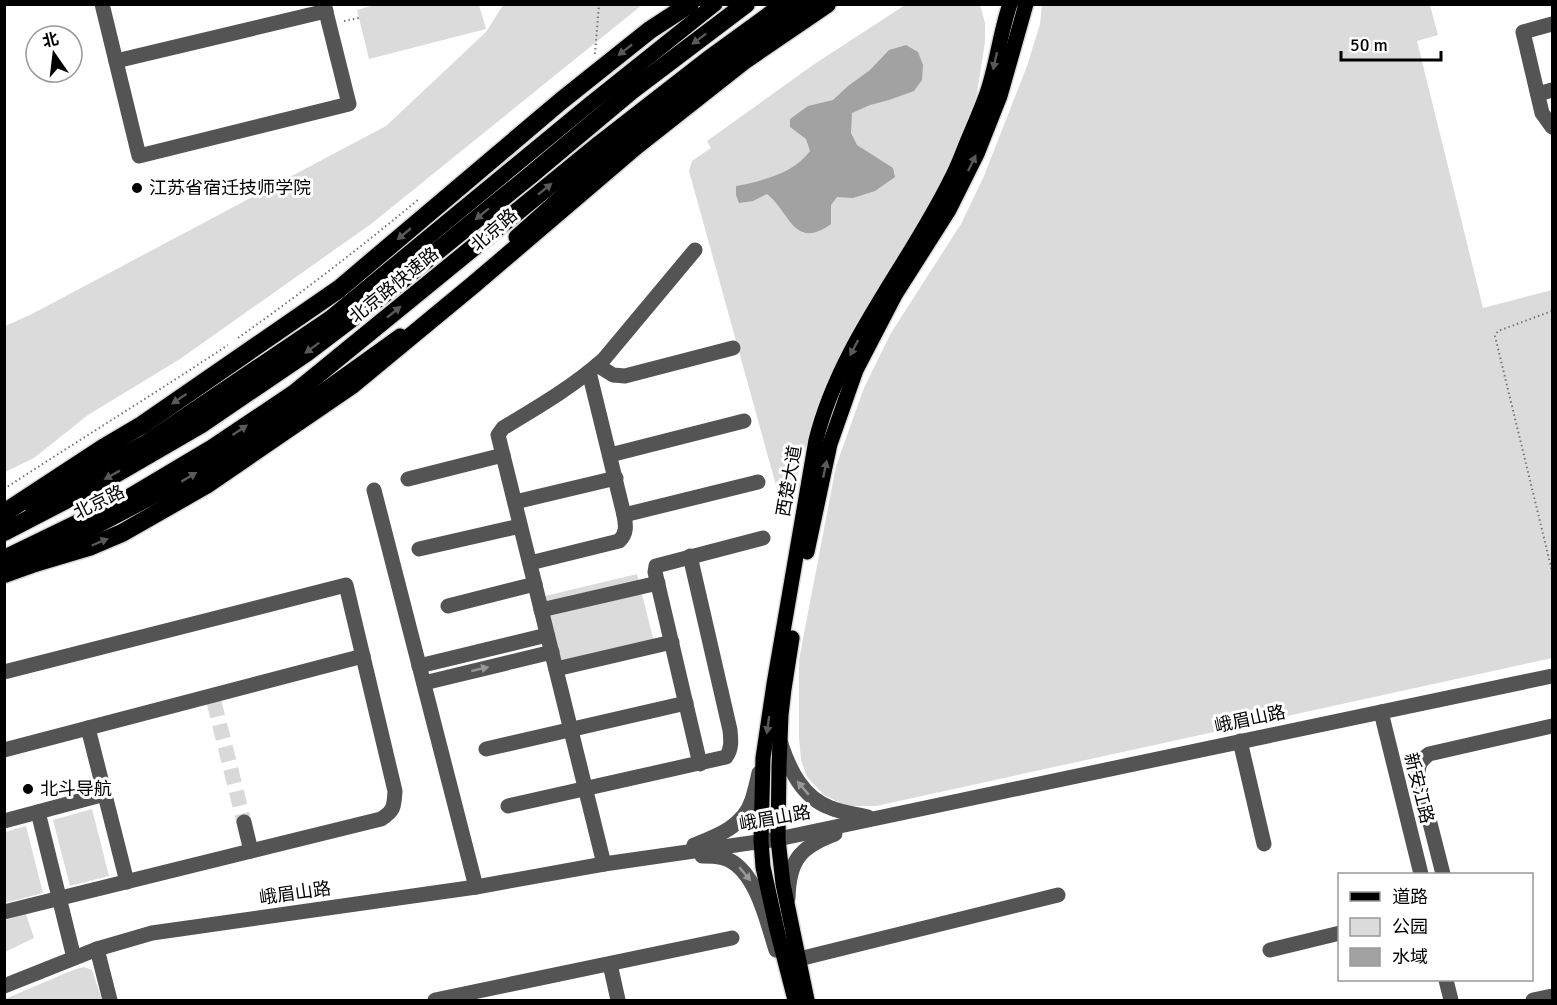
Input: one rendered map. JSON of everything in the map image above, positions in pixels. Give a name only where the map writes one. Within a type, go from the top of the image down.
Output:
[{"type":"highway","points":[[4,514],[142,424],[339,289],[561,101],[650,30],[691,4]]},
{"type":"highway","name":"北京路快速路","points":[[4,532],[112,476],[200,425],[306,353],[532,174],[631,91],[746,4]]},
{"type":"highway","name":"北京路快速路","points":[[4,559],[124,501],[213,448],[295,393],[600,144],[708,60],[785,4]]},
{"type":"highway","points":[[4,574],[89,547],[122,533],[206,484],[352,385],[636,146],[806,12],[826,4]]},
{"type":"main road","name":"北京路","points":[[4,514],[44,497],[146,442],[330,318],[715,4]]},
{"type":"main road","name":"北京路","points":[[4,566],[93,528],[161,492],[277,424],[398,337],[512,241],[647,120],[806,12],[833,4]]},
{"type":"main road","name":"西楚大道","points":[[807,1000],[780,863],[778,839],[780,740],[783,689],[808,546],[830,444],[856,370],[895,295],[949,210],[977,154],[1000,96],[1026,4]]},
{"type":"main road","name":"西楚大道","points":[[794,1000],[764,867],[763,758],[816,440],[822,415],[854,346],[879,301],[930,221],[952,179],[987,92],[1006,8]]},
{"type":"street","points":[[102,4],[139,156],[349,104],[325,8],[116,61]]},
{"type":"street","points":[[1552,24],[1523,32],[1545,92],[1542,113],[1552,127]]},
{"type":"street","points":[[604,864],[498,435],[503,428],[557,395],[604,359],[695,249]]},
{"type":"street","points":[[593,369],[626,376],[733,348]]},
{"type":"street","points":[[530,563],[619,541],[623,537],[626,526],[593,369]]},
{"type":"street","points":[[610,455],[744,421]]},
{"type":"street","points":[[408,479],[503,455]]},
{"type":"street","points":[[515,502],[616,478]]},
{"type":"street","points":[[624,515],[758,482]]},
{"type":"street","points":[[374,490],[476,887]]},
{"type":"street","points":[[419,549],[520,526]]},
{"type":"street","points":[[700,764],[655,572],[656,566],[763,538]]},
{"type":"street","points":[[508,806],[726,758],[729,753],[730,736],[690,556]]},
{"type":"street","points":[[541,610],[658,583]]},
{"type":"street","points":[[4,672],[346,585],[395,791],[394,806],[389,814],[381,819],[4,912]]},
{"type":"street","points":[[448,606],[535,585]]},
{"type":"street","points":[[419,666],[547,635]]},
{"type":"street","points":[[556,669],[672,642]]},
{"type":"street","points":[[423,683],[552,652]]},
{"type":"street","points":[[4,750],[213,699],[363,656]]},
{"type":"street","name":"峨眉山路","points":[[4,986],[97,949],[152,933],[476,887],[604,864],[778,839],[1552,676]]},
{"type":"street","points":[[486,749],[686,704]]},
{"type":"street","name":"新安江路","points":[[1381,712],[1420,873]]},
{"type":"street","points":[[1443,873],[1418,776],[1421,760],[1429,754],[1552,726]]},
{"type":"street","points":[[88,728],[127,882]]},
{"type":"street","points":[[780,740],[787,762],[797,781],[817,802],[832,809],[874,818]]},
{"type":"street","points":[[1240,741],[1264,844]]},
{"type":"street","points":[[672,854],[725,832],[744,815],[752,803],[763,758]]},
{"type":"street","points":[[4,821],[105,794]]},
{"type":"street","points":[[38,812],[74,958]]},
{"type":"street","points":[[788,910],[789,882],[792,868],[798,857],[820,840],[874,818]]},
{"type":"street","points":[[244,822],[251,851]]},
{"type":"street","points":[[672,854],[718,856],[736,864],[744,872],[755,886],[794,1000]]},
{"type":"street","points":[[799,959],[1058,895]]},
{"type":"street","points":[[1270,950],[1338,933]]},
{"type":"street","points":[[435,1000],[732,938]]},
{"type":"street","points":[[97,949],[110,1000]]},
{"type":"street","points":[[610,964],[618,1000]]},
{"type":"street","points":[[1446,981],[1452,1000]]},
{"type":"street","points":[[1533,1000],[1552,996]]},
{"type":"path","points":[[600,4],[595,54],[604,46]]},
{"type":"path","points":[[4,489],[240,337],[363,246],[425,194]]},
{"type":"path","points":[[1552,311],[1498,331],[1495,336],[1552,571]]},
{"type":"green space","points":[[378,4],[479,5],[486,29],[369,59],[357,10]]},
{"type":"green space","points":[[503,5],[642,5],[371,224],[180,359],[88,415],[34,458],[5,472],[5,326],[32,314],[386,126],[486,32]]},
{"type":"green space","points":[[905,5],[980,5],[985,23],[985,42],[977,93],[969,123],[919,225],[837,363],[806,446],[785,518],[689,171],[692,161],[711,148],[707,141],[813,65]]},
{"type":"green space","points":[[1042,5],[1430,5],[1438,35],[1417,41],[1483,308],[1552,290],[1552,658],[876,806],[846,806],[824,795],[807,777],[801,760],[799,737],[799,660],[836,466],[864,388],[891,333],[961,224],[984,176],[1027,66],[1040,24]]},
{"type":"green space","points":[[637,574],[654,642],[561,664],[545,596]]},
{"type":"green space","points":[[92,809],[109,876],[70,886],[53,820]]},
{"type":"green space","points":[[26,826],[43,893],[5,903],[5,832]]},
{"type":"green space","points":[[26,914],[34,938],[5,952],[5,920]]},
{"type":"green space","points":[[84,967],[92,970],[102,1000],[5,1000],[73,970]]},
{"type":"water","points":[[906,45],[918,52],[923,65],[922,80],[914,91],[852,113],[851,133],[857,145],[893,168],[895,177],[875,191],[853,198],[837,197],[831,205],[831,224],[819,231],[809,233],[794,226],[767,194],[753,201],[739,203],[736,186],[777,175],[795,165],[810,151],[806,139],[790,127],[790,119],[808,106],[833,100],[870,70],[889,50]]},
{"type":"tunnel","points":[[214,702],[244,822]]},
{"type":"place","name":"江苏省宿迁技师学院","points":[[137,188]]},
{"type":"place","name":"北斗导航","points":[[28,789]]}]
